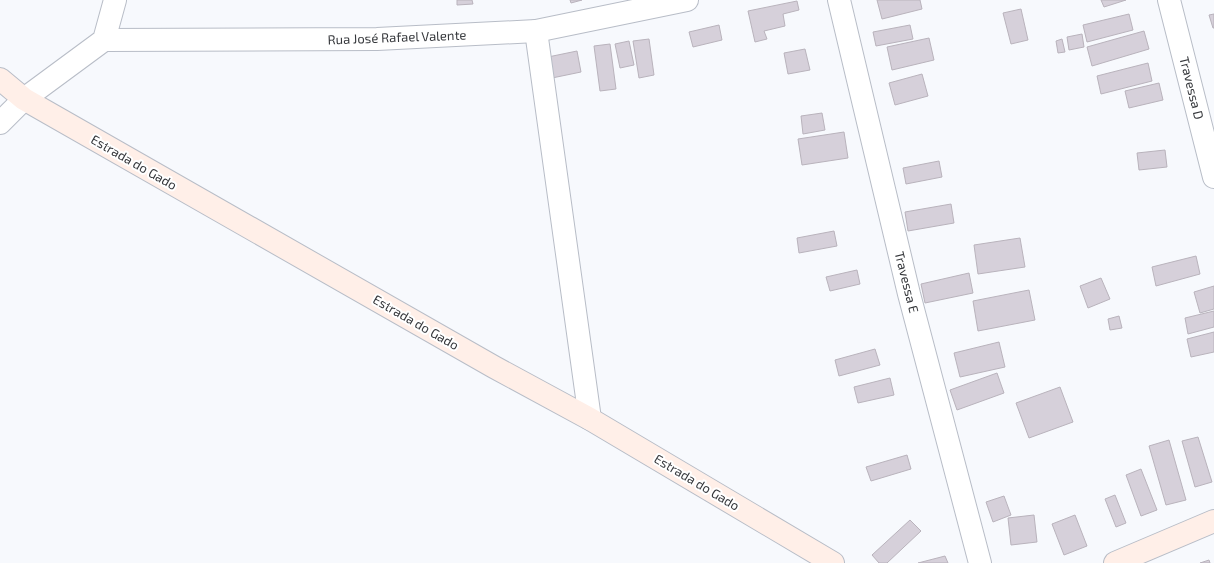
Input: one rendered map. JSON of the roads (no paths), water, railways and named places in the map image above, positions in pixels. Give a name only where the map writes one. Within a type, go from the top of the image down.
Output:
[{"type":"street","points":[[0,122],[24,99],[104,40],[115,0]]},
{"type":"street","name":"Rua José Rafael Valente","points":[[104,40],[377,39],[536,32],[687,0]]},
{"type":"street","name":"Travessa E","points":[[839,0],[909,294],[980,563]]},
{"type":"street","name":"Travessa D","points":[[1169,0],[1214,177]]},
{"type":"street","points":[[536,32],[590,419]]},
{"type":"street","name":"Estrada do Gado","points":[[0,79],[24,99],[494,367],[590,419],[833,563]]},
{"type":"street","points":[[1115,563],[1214,521]]}]
